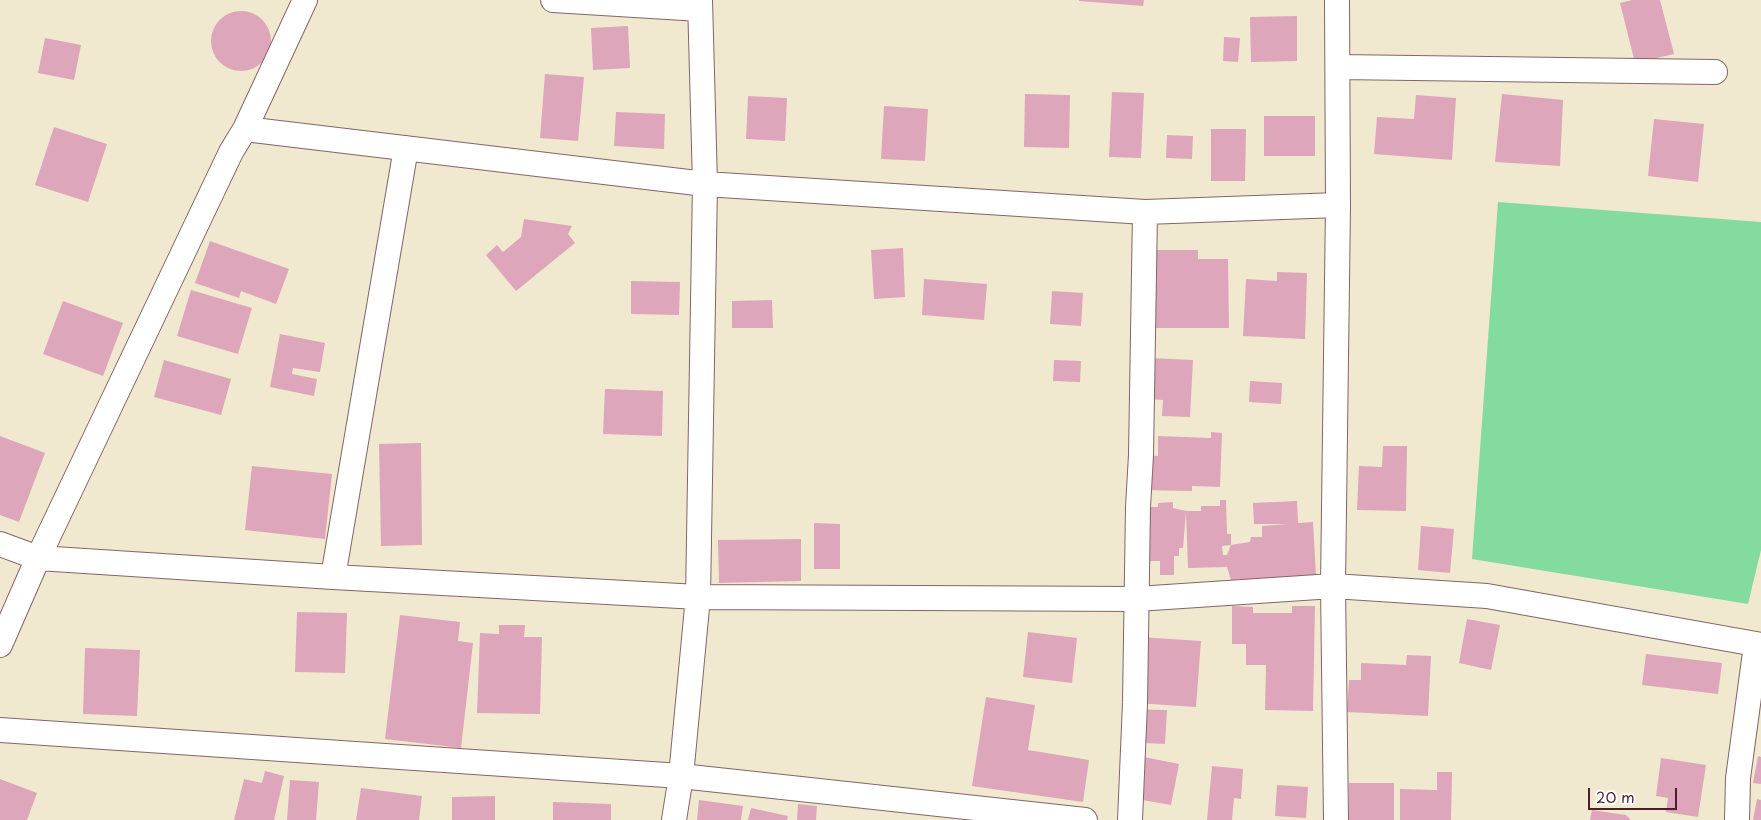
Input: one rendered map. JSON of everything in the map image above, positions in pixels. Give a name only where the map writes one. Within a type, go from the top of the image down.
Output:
[{"type":"street","points":[[0,645],[38,558],[231,152],[245,129],[305,0]]},
{"type":"street","points":[[553,0],[700,4],[705,184],[698,598],[681,776],[674,820]]},
{"type":"street","points":[[1336,820],[1333,586],[1338,205],[1337,0]]},
{"type":"street","points":[[1338,67],[1715,72]]},
{"type":"street","points":[[245,129],[705,184],[1145,212],[1338,205]]},
{"type":"street","points":[[333,577],[406,148]]},
{"type":"street","points":[[1130,820],[1141,454],[1145,212]]},
{"type":"street","points":[[0,544],[38,558],[698,598],[1137,600],[1333,586],[1486,596],[1759,645],[1738,778],[1737,820]]},
{"type":"street","points":[[0,730],[681,776],[1085,820]]},
{"type":"green space","points":[[1498,202],[1761,222],[1761,550],[1748,604],[1472,559]]},
{"type":"building","points":[[1079,0],[1144,0],[1143,6]]},
{"type":"building","points":[[1632,0],[1660,0],[1674,54],[1635,63],[1620,3]]},
{"type":"building","points":[[241,11],[258,16],[266,24],[271,41],[266,58],[258,66],[241,71],[224,66],[216,58],[211,41],[216,24],[224,16]]},
{"type":"building","points":[[1297,16],[1297,61],[1251,62],[1250,17]]},
{"type":"building","points":[[628,26],[630,68],[593,70],[591,28]]},
{"type":"building","points":[[1224,37],[1240,38],[1238,62],[1223,61]]},
{"type":"building","points":[[45,38],[81,45],[74,80],[38,73]]},
{"type":"building","points":[[545,74],[584,77],[578,141],[540,138]]},
{"type":"building","points":[[1112,92],[1144,93],[1141,158],[1109,157]]},
{"type":"building","points":[[1025,94],[1070,95],[1069,148],[1024,147]]},
{"type":"building","points":[[1502,94],[1563,100],[1560,166],[1495,162]]},
{"type":"building","points":[[1416,95],[1456,98],[1452,160],[1374,154],[1377,117],[1414,119]]},
{"type":"building","points":[[748,96],[787,98],[785,141],[746,139]]},
{"type":"building","points":[[884,106],[928,109],[925,161],[881,159]]},
{"type":"building","points":[[616,112],[665,114],[664,149],[614,146]]},
{"type":"building","points":[[1264,116],[1315,116],[1315,156],[1264,156]]},
{"type":"building","points":[[1654,119],[1704,124],[1698,182],[1648,176]]},
{"type":"building","points":[[54,127],[107,144],[88,202],[35,185]]},
{"type":"building","points":[[1211,129],[1246,129],[1245,181],[1211,181]]},
{"type":"building","points":[[1167,135],[1193,136],[1192,159],[1166,158]]},
{"type":"building","points":[[524,219],[572,226],[568,234],[575,243],[516,291],[486,255],[497,245],[503,252],[521,237]]},
{"type":"building","points":[[210,241],[289,269],[276,304],[241,291],[239,298],[195,283]]},
{"type":"building","points":[[903,248],[905,297],[874,299],[871,250]]},
{"type":"building","points":[[1151,250],[1198,250],[1198,259],[1228,259],[1229,328],[1151,328]]},
{"type":"building","points":[[1277,272],[1307,273],[1305,339],[1243,336],[1246,279],[1277,281]]},
{"type":"building","points":[[924,279],[987,284],[984,320],[922,315]]},
{"type":"building","points":[[631,281],[680,282],[679,315],[631,314]]},
{"type":"building","points":[[191,290],[252,308],[238,354],[177,336]]},
{"type":"building","points":[[1052,291],[1083,293],[1081,326],[1050,324]]},
{"type":"building","points":[[772,300],[773,328],[732,328],[732,301]]},
{"type":"building","points":[[63,301],[123,323],[103,376],[43,354]]},
{"type":"building","points":[[280,334],[325,343],[320,372],[293,368],[292,374],[317,379],[314,396],[270,387]]},
{"type":"building","points":[[1149,358],[1193,360],[1190,417],[1162,416],[1163,400],[1147,399]]},
{"type":"building","points":[[164,360],[231,379],[221,415],[154,397]]},
{"type":"building","points":[[1054,360],[1081,361],[1080,382],[1053,381]]},
{"type":"building","points":[[1250,381],[1282,383],[1281,404],[1249,402]]},
{"type":"building","points":[[605,389],[663,391],[662,436],[603,434]]},
{"type":"building","points":[[1211,432],[1222,433],[1220,487],[1192,486],[1192,491],[1140,490],[1141,455],[1158,456],[1158,436],[1211,438]]},
{"type":"building","points":[[0,436],[45,453],[19,522],[0,515]]},
{"type":"building","points":[[421,443],[422,545],[381,546],[379,444]]},
{"type":"building","points":[[1383,446],[1407,446],[1406,511],[1357,510],[1359,466],[1382,467]]},
{"type":"building","points":[[252,466],[332,474],[325,539],[245,530]]},
{"type":"building","points":[[1220,500],[1226,500],[1227,534],[1231,534],[1231,545],[1250,542],[1251,537],[1262,537],[1262,526],[1288,524],[1254,524],[1253,503],[1297,501],[1298,523],[1313,522],[1316,575],[1231,580],[1227,567],[1188,568],[1186,512],[1183,548],[1179,548],[1179,556],[1174,556],[1174,575],[1160,575],[1160,561],[1138,561],[1138,507],[1158,507],[1158,503],[1173,502],[1173,508],[1186,511],[1201,511],[1201,506],[1220,506]],"holes":[[[1231,545],[1227,555],[1223,555],[1222,546]]]},
{"type":"building","points":[[814,523],[840,524],[840,569],[814,569]]},
{"type":"building","points":[[1421,526],[1454,529],[1450,573],[1418,570]]},
{"type":"building","points":[[801,539],[801,581],[719,583],[718,540]]},
{"type":"building","points":[[1232,606],[1253,607],[1253,613],[1292,613],[1292,606],[1315,606],[1313,711],[1265,710],[1266,665],[1246,665],[1246,644],[1232,644]]},
{"type":"building","points":[[297,612],[347,613],[345,673],[295,672]]},
{"type":"building","points":[[400,615],[460,622],[458,641],[473,643],[461,748],[385,739]]},
{"type":"building","points":[[1467,619],[1500,625],[1491,670],[1459,663]]},
{"type":"building","points":[[499,625],[525,625],[524,637],[542,637],[540,714],[477,713],[480,633],[499,634]]},
{"type":"building","points":[[1028,632],[1077,638],[1072,683],[1023,677]]},
{"type":"building","points":[[1140,637],[1201,641],[1196,707],[1135,703]]},
{"type":"building","points":[[85,648],[140,650],[137,716],[83,714]]},
{"type":"building","points":[[1646,654],[1722,663],[1718,694],[1642,685]]},
{"type":"building","points":[[1407,655],[1431,656],[1428,716],[1347,712],[1349,680],[1361,680],[1361,663],[1406,665]]},
{"type":"building","points":[[986,697],[1035,705],[1028,750],[1089,760],[1083,802],[972,786]]},
{"type":"building","points":[[1126,709],[1167,710],[1165,744],[1124,742]]},
{"type":"building","points":[[1139,756],[1179,764],[1171,805],[1131,798]]},
{"type":"building","points":[[1758,756],[1761,757],[1761,784],[1753,783]]},
{"type":"building","points":[[1661,758],[1706,765],[1698,817],[1666,812],[1668,798],[1656,796]]},
{"type":"building","points":[[1212,766],[1243,769],[1241,799],[1234,798],[1232,820],[1207,820]]},
{"type":"building","points":[[265,771],[284,776],[274,820],[234,820],[244,779],[262,783]]},
{"type":"building","points":[[1437,772],[1452,772],[1451,820],[1400,820],[1400,789],[1437,790]]},
{"type":"building","points":[[0,779],[37,793],[27,820],[0,820]]},
{"type":"building","points":[[290,780],[319,782],[316,820],[287,820]]},
{"type":"building","points":[[1349,783],[1394,783],[1394,820],[1349,820]]},
{"type":"building","points":[[1277,785],[1308,787],[1306,818],[1275,816]]},
{"type":"building","points":[[361,788],[422,796],[419,820],[356,820]]},
{"type":"building","points":[[495,796],[495,820],[452,820],[452,797]]},
{"type":"building","points":[[1757,799],[1761,800],[1761,820],[1753,820]]},
{"type":"building","points":[[699,800],[743,806],[741,820],[697,820]]},
{"type":"building","points":[[553,802],[611,804],[611,820],[553,820]]},
{"type":"building","points":[[798,804],[817,806],[816,820],[797,820]]},
{"type":"building","points":[[751,808],[788,816],[787,820],[748,820]]},
{"type":"building","points":[[1592,810],[1626,815],[1631,820],[1590,820]]}]
